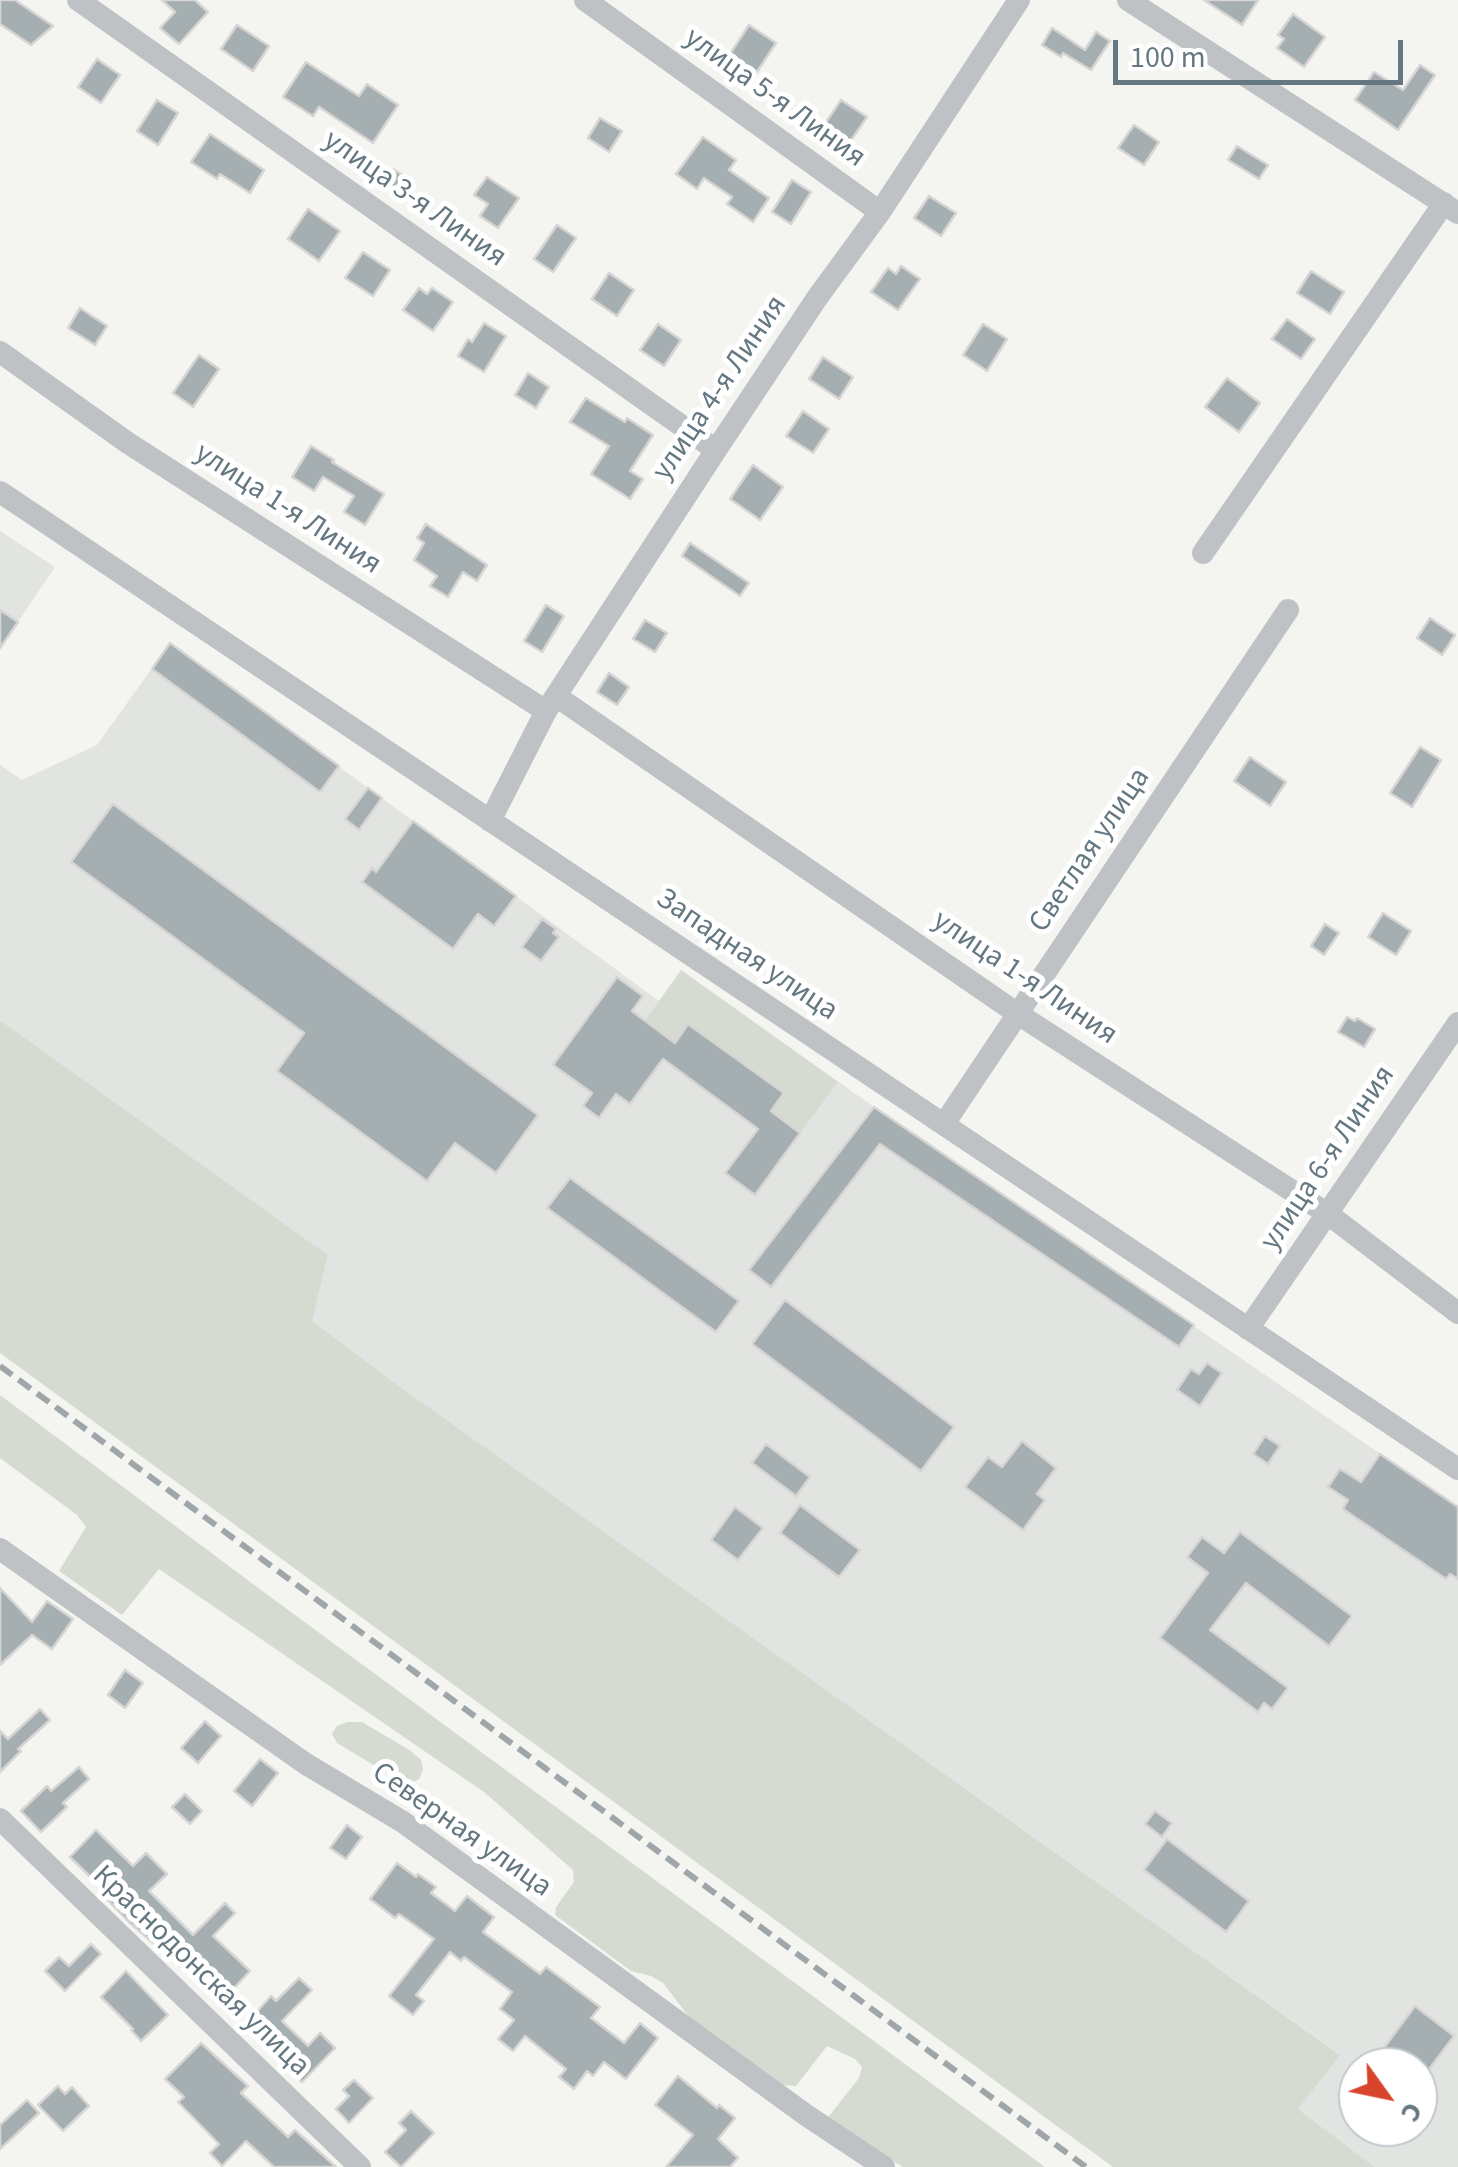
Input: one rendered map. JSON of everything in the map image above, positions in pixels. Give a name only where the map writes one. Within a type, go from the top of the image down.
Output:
[{"type":"street","name":"улица 3-я Линия","points":[[78,0],[716,450]]},
{"type":"street","name":"улица 5-я Линия","points":[[584,0],[880,212]]},
{"type":"street","name":"улица 4-я Линия","points":[[490,821],[551,704],[716,450],[880,212],[1019,0]]},
{"type":"street","points":[[1128,0],[1451,208],[1204,554]]},
{"type":"street","name":"улица 1-я Линия","points":[[0,352],[128,443],[551,704],[1328,1214],[1458,1313]]},
{"type":"street","name":"Западная улица","points":[[0,492],[1458,1469]]},
{"type":"street","name":"Светлая улица","points":[[944,1124],[1288,610]]},
{"type":"street","name":"улица 6-я Линия","points":[[1248,1329],[1458,1024]]},
{"type":"street","name":"Северная улица","points":[[0,1548],[306,1764],[402,1822],[806,2115],[884,2167]]},
{"type":"street","name":"Краснодонская улица","points":[[0,1819],[360,2167]]},
{"type":"shaded area","points":[[0,531],[55,567],[0,648]]},
{"type":"shaded area","points":[[170,643],[659,1001],[681,970],[1458,1507],[1458,2167],[1375,2167],[1348,2147],[1438,2147],[1438,2047],[1338,2047],[1338,2053],[311,1321],[328,1255],[0,1020],[0,765],[22,780],[97,745]]},
{"type":"shaded area","points":[[681,970],[838,1082],[800,1133],[771,1111],[783,1093],[689,1024],[675,1043],[645,1021]]},
{"type":"shaded area","points":[[0,1020],[328,1255],[312,1321],[1338,2054],[1298,2109],[1338,2139],[1338,2147],[1348,2147],[1375,2167],[1113,2167],[0,1353]]},
{"type":"shaded area","points":[[0,1395],[1045,2167],[903,2167],[826,2120],[859,2078],[862,2067],[855,2059],[827,2046],[796,2086],[782,2085],[689,2017],[663,1983],[631,1971],[555,1915],[556,1907],[574,1882],[573,1870],[484,1792],[159,1569],[122,1615],[59,1571],[86,1527],[77,1515],[0,1458]]},
{"type":"shaded area","points":[[362,1722],[411,1751],[421,1760],[423,1770],[419,1779],[410,1784],[337,1743],[332,1734],[337,1726]]},
{"type":"shaded area","points":[[1338,2055],[1338,2139],[1298,2109]]},
{"type":"building","points":[[0,0],[15,0],[53,26],[31,45],[0,24]]},
{"type":"building","points":[[162,0],[195,0],[208,12],[179,44],[160,28],[175,12]]},
{"type":"building","points":[[1204,0],[1258,0],[1242,25]]},
{"type":"building","points":[[1293,14],[1325,37],[1304,67],[1277,48],[1284,39],[1278,35]]},
{"type":"building","points":[[237,25],[269,46],[253,71],[221,49]]},
{"type":"building","points":[[749,25],[776,43],[757,72],[730,54]]},
{"type":"building","points":[[1052,28],[1085,50],[1096,32],[1110,41],[1091,70],[1042,45]]},
{"type":"building","points":[[97,59],[120,75],[101,103],[78,87]]},
{"type":"building","points":[[306,62],[359,96],[367,84],[398,105],[373,143],[319,107],[313,116],[283,97]]},
{"type":"building","points":[[1420,65],[1435,75],[1398,130],[1355,100],[1374,72],[1403,90]]},
{"type":"building","points":[[157,100],[178,113],[158,145],[137,131]]},
{"type":"building","points":[[841,100],[867,117],[845,149],[820,131]]},
{"type":"building","points":[[600,118],[622,131],[609,152],[588,138]]},
{"type":"building","points":[[1134,125],[1159,142],[1144,165],[1118,148]]},
{"type":"building","points":[[210,134],[264,170],[250,193],[191,162]]},
{"type":"building","points":[[703,137],[736,160],[729,170],[769,198],[753,222],[727,204],[732,197],[704,178],[697,189],[676,174]]},
{"type":"building","points":[[1237,146],[1268,165],[1259,179],[1228,160]]},
{"type":"building","points":[[393,169],[415,183],[407,197],[384,182]]},
{"type":"building","points":[[487,177],[519,198],[498,228],[480,216],[488,204],[474,195]]},
{"type":"building","points":[[792,180],[811,192],[791,224],[772,212]]},
{"type":"building","points":[[929,196],[956,213],[941,236],[914,218]]},
{"type":"building","points":[[308,209],[340,231],[319,261],[288,239]]},
{"type":"building","points":[[557,225],[576,238],[553,272],[534,259]]},
{"type":"building","points":[[363,252],[390,270],[373,296],[345,278]]},
{"type":"building","points":[[901,266],[920,279],[898,310],[871,292],[888,268],[896,274]]},
{"type":"building","points":[[1311,271],[1344,292],[1330,314],[1297,293]]},
{"type":"building","points":[[609,273],[634,290],[617,316],[592,299]]},
{"type":"building","points":[[419,288],[427,294],[432,288],[453,302],[433,331],[403,310]]},
{"type":"building","points":[[80,308],[107,326],[95,345],[68,328]]},
{"type":"building","points":[[1287,319],[1315,339],[1301,359],[1272,339]]},
{"type":"building","points":[[484,323],[506,336],[484,372],[458,356]]},
{"type":"building","points":[[658,324],[681,340],[664,366],[640,350]]},
{"type":"building","points":[[983,324],[1007,339],[987,371],[963,355]]},
{"type":"building","points":[[199,355],[219,369],[193,407],[173,393]]},
{"type":"building","points":[[823,357],[853,377],[839,399],[809,379]]},
{"type":"building","points":[[528,373],[549,387],[536,408],[515,395]]},
{"type":"building","points":[[1227,378],[1260,403],[1239,432],[1205,407]]},
{"type":"building","points":[[586,398],[653,435],[630,471],[643,479],[630,499],[591,474],[609,446],[570,422]]},
{"type":"building","points":[[803,411],[829,429],[813,453],[786,436]]},
{"type":"building","points":[[311,446],[384,494],[365,525],[344,512],[354,496],[323,477],[314,491],[292,477]]},
{"type":"building","points":[[753,465],[783,487],[760,520],[730,499]]},
{"type":"building","points":[[426,524],[487,565],[477,581],[463,572],[448,597],[430,586],[437,576],[414,560],[424,543],[417,538]]},
{"type":"building","points":[[690,543],[749,583],[740,596],[682,556]]},
{"type":"building","points":[[546,605],[564,616],[542,652],[524,641]]},
{"type":"building","points":[[0,610],[18,622],[0,648]]},
{"type":"building","points":[[1430,618],[1455,635],[1442,655],[1417,638]]},
{"type":"building","points":[[645,620],[667,633],[655,652],[633,639]]},
{"type":"building","points":[[170,643],[339,766],[320,792],[152,669]]},
{"type":"building","points":[[609,673],[629,687],[617,705],[597,692]]},
{"type":"building","points":[[1420,747],[1441,760],[1412,807],[1390,793]]},
{"type":"building","points":[[1250,757],[1286,782],[1270,806],[1234,781]]},
{"type":"building","points":[[368,788],[382,798],[359,830],[345,819]]},
{"type":"building","points":[[113,804],[538,1115],[496,1173],[455,1143],[427,1181],[277,1071],[304,1033],[71,862]]},
{"type":"building","points":[[413,821],[516,896],[494,926],[478,914],[453,949],[362,882],[372,868],[376,872]]},
{"type":"building","points":[[1383,913],[1411,931],[1396,955],[1368,937]]},
{"type":"building","points":[[542,919],[556,929],[553,933],[559,937],[541,961],[522,947]]},
{"type":"building","points":[[1325,924],[1339,933],[1324,955],[1311,946]]},
{"type":"building","points":[[617,977],[643,996],[632,1011],[675,1043],[688,1024],[784,1093],[771,1111],[800,1133],[755,1195],[725,1173],[758,1129],[663,1059],[630,1104],[616,1094],[599,1118],[583,1106],[592,1093],[553,1065]]},
{"type":"building","points":[[1347,1017],[1355,1021],[1357,1018],[1375,1029],[1364,1047],[1338,1032]]},
{"type":"building","points":[[874,1107],[1194,1325],[1179,1347],[880,1144],[771,1287],[749,1270]]},
{"type":"building","points":[[570,1178],[739,1301],[716,1332],[547,1208]]},
{"type":"building","points":[[785,1300],[954,1427],[921,1471],[752,1344]]},
{"type":"building","points":[[1207,1363],[1222,1373],[1200,1406],[1177,1390],[1191,1369],[1199,1374]]},
{"type":"building","points":[[1265,1436],[1280,1446],[1268,1464],[1253,1454]]},
{"type":"building","points":[[1022,1441],[1056,1468],[1037,1494],[1045,1500],[1023,1530],[965,1487],[988,1457],[1002,1467]]},
{"type":"building","points":[[766,1444],[810,1477],[796,1496],[752,1463]]},
{"type":"building","points":[[1380,1454],[1458,1507],[1458,1579],[1450,1574],[1446,1579],[1343,1509],[1348,1500],[1328,1487],[1340,1469],[1361,1482]]},
{"type":"building","points":[[800,1505],[860,1550],[839,1577],[780,1533]]},
{"type":"building","points":[[735,1507],[763,1528],[738,1560],[711,1540]]},
{"type":"building","points":[[1240,1532],[1352,1616],[1329,1646],[1246,1583],[1210,1630],[1288,1688],[1272,1709],[1264,1703],[1258,1712],[1160,1638],[1208,1573],[1187,1557],[1202,1537],[1224,1553]]},
{"type":"building","points":[[0,1588],[32,1622],[47,1601],[73,1619],[52,1649],[32,1635],[0,1665]]},
{"type":"building","points":[[125,1670],[143,1683],[125,1708],[108,1695]]},
{"type":"building","points":[[40,1709],[50,1720],[0,1772],[0,1731],[8,1739]]},
{"type":"building","points":[[205,1721],[221,1736],[198,1763],[181,1748]]},
{"type":"building","points":[[260,1759],[278,1773],[252,1806],[234,1791]]},
{"type":"building","points":[[79,1767],[89,1779],[63,1803],[67,1807],[41,1832],[21,1811],[47,1786],[51,1791]]},
{"type":"building","points":[[185,1794],[202,1811],[190,1824],[172,1807]]},
{"type":"building","points":[[1155,1811],[1172,1823],[1162,1837],[1145,1824]]},
{"type":"building","points":[[347,1825],[362,1837],[346,1859],[330,1848]]},
{"type":"building","points":[[96,1830],[133,1866],[146,1853],[167,1874],[149,1891],[193,1935],[225,1903],[235,1913],[213,1936],[250,1971],[221,2002],[129,1922],[103,1895],[106,1892],[70,1857]]},
{"type":"building","points":[[1167,1839],[1249,1901],[1226,1932],[1144,1870]]},
{"type":"building","points":[[397,1863],[436,1887],[431,1893],[455,1911],[467,1896],[494,1917],[483,1932],[540,1974],[546,1967],[600,2007],[591,2018],[624,2043],[640,2023],[658,2038],[626,2079],[604,2062],[593,2076],[587,2071],[574,2089],[559,2077],[566,2069],[525,2036],[513,2051],[498,2039],[514,2020],[500,2009],[512,1992],[464,1957],[461,1961],[450,1952],[416,1995],[424,2001],[413,2015],[389,1996],[434,1939],[370,1899]]},
{"type":"building","points":[[91,1944],[101,1954],[65,1991],[45,1971],[59,1957],[69,1966]]},
{"type":"building","points":[[126,1971],[168,2015],[141,2041],[101,1997]]},
{"type":"building","points":[[299,1978],[312,1990],[282,2021],[308,2046],[320,2033],[335,2048],[302,2082],[254,2030],[262,2022],[254,2015],[271,1996],[276,2001]]},
{"type":"building","points":[[1415,2006],[1454,2036],[1438,2057],[1438,2047],[1385,2047]]},
{"type":"building","points":[[201,2043],[248,2086],[241,2093],[288,2137],[295,2130],[336,2167],[274,2167],[246,2141],[222,2166],[210,2153],[219,2144],[178,2102],[184,2097],[165,2079]]},
{"type":"building","points":[[678,2076],[735,2118],[718,2139],[738,2158],[730,2167],[666,2167],[693,2135],[655,2105]]},
{"type":"building","points":[[354,2080],[373,2098],[349,2123],[336,2109],[349,2096],[343,2090]]},
{"type":"building","points":[[58,2086],[65,2094],[72,2087],[89,2106],[63,2131],[38,2105]]},
{"type":"building","points":[[27,2100],[39,2113],[0,2149],[0,2125]]},
{"type":"building","points":[[411,2111],[434,2133],[401,2167],[385,2152],[406,2130],[399,2123]]},
{"type":"railway","points":[[0,1366],[1086,2167]]}]
